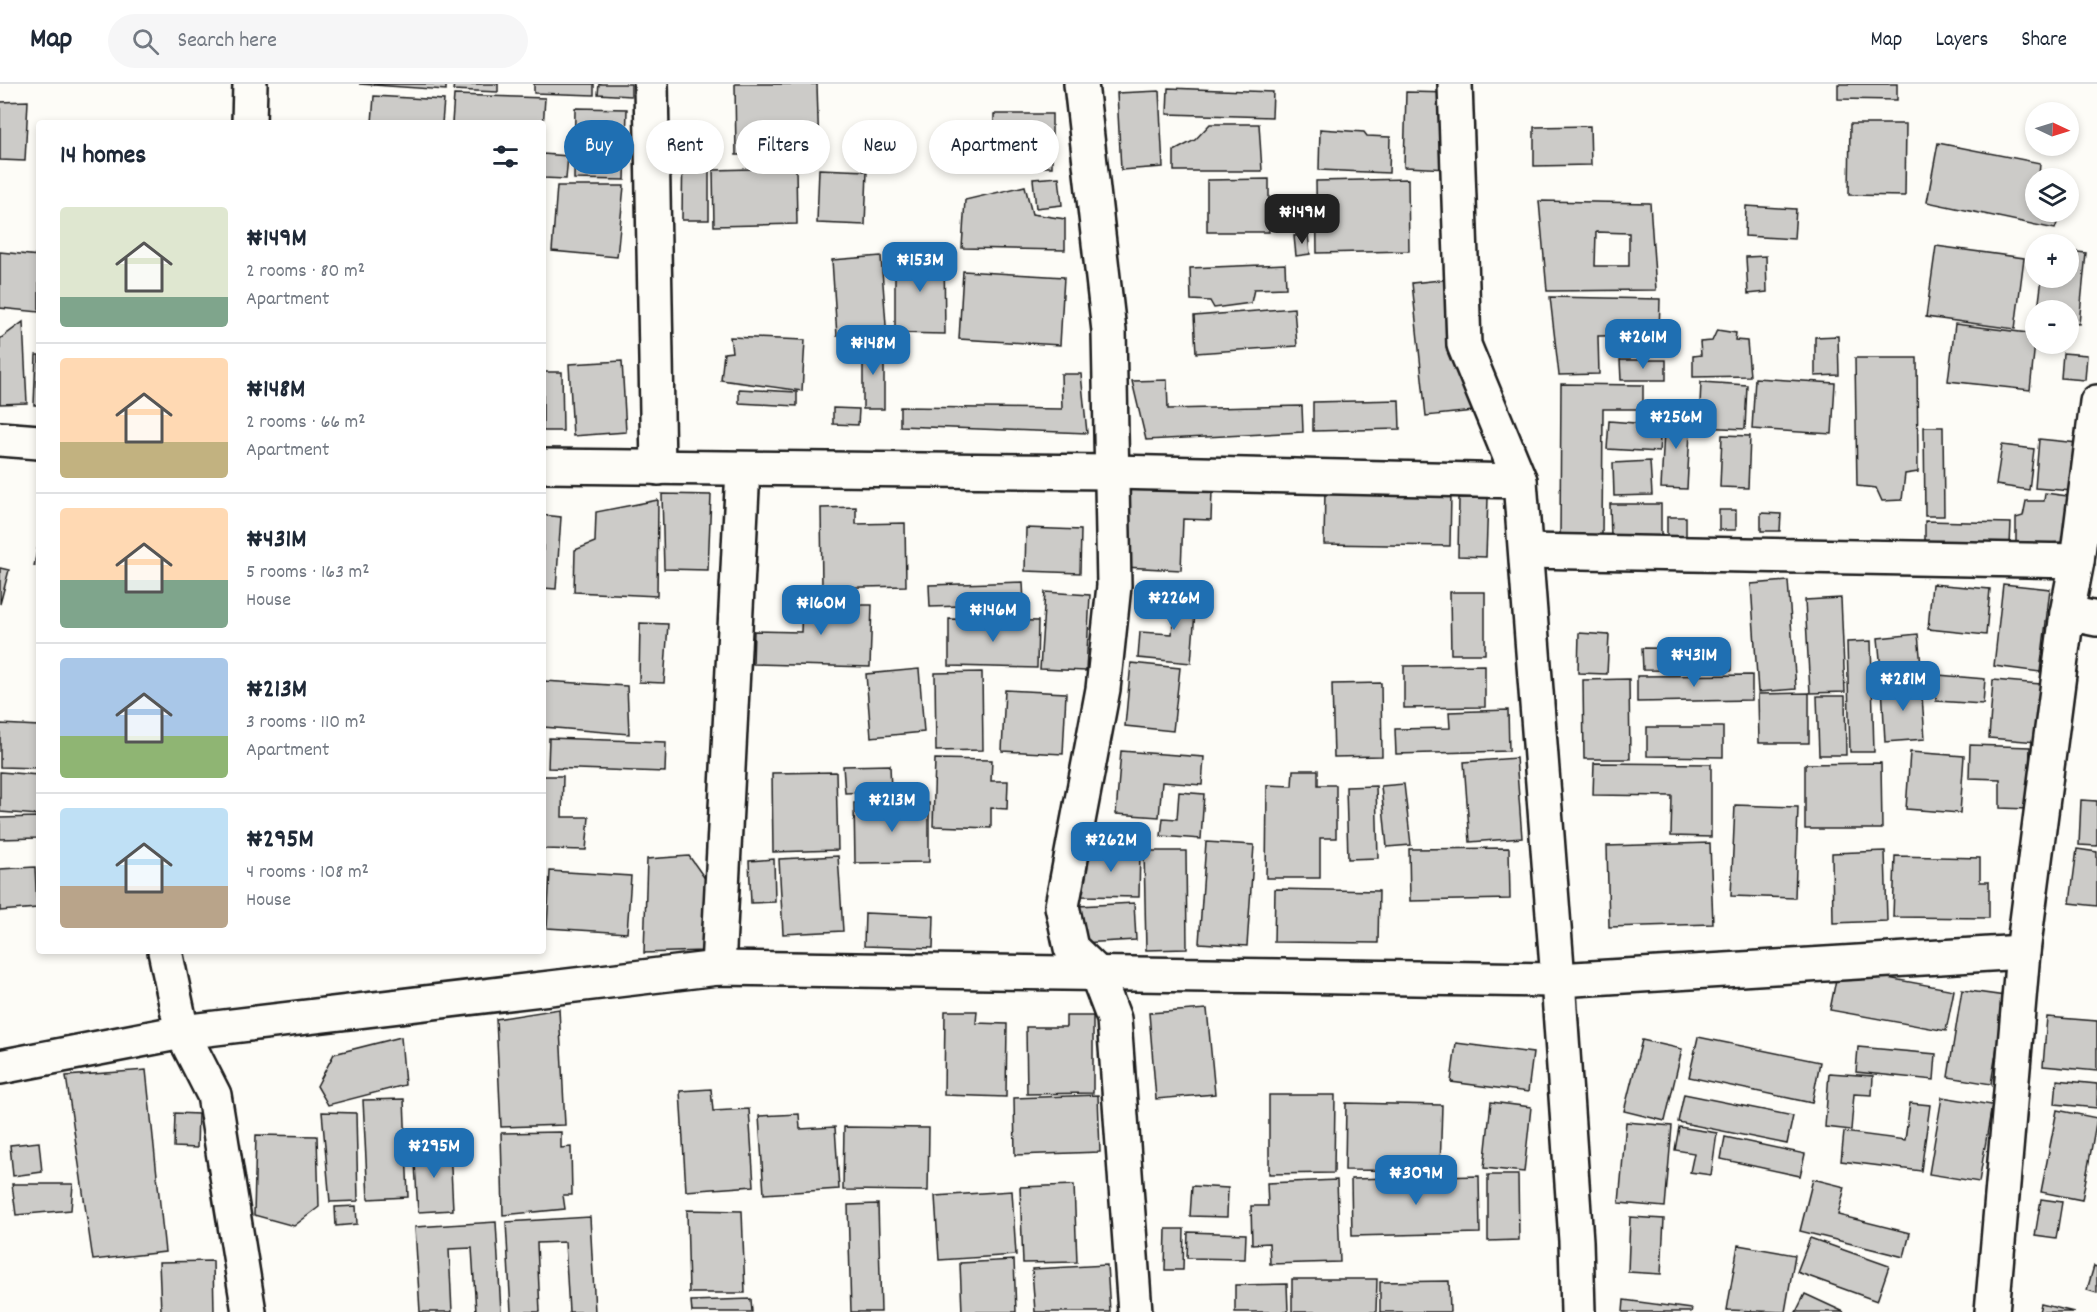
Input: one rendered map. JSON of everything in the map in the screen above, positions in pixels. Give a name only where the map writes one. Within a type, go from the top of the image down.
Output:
[{"type":"street","points":[[249,120],[250,84]]},
{"type":"street","points":[[651,84],[658,468]]},
{"type":"street","points":[[1081,84],[1109,331],[1114,586],[1103,689],[1062,906],[1071,948],[1096,972],[1113,1019],[1136,1312]]},
{"type":"street","points":[[1455,84],[1464,345],[1520,481],[1558,980],[1576,1241],[1578,1312]]},
{"type":"street","points":[[1992,1312],[2023,952],[2082,616],[2078,561],[2097,402]]},
{"type":"street","points":[[0,438],[36,442]]},
{"type":"street","points":[[546,466],[1112,472],[1520,481]]},
{"type":"street","points":[[718,968],[743,469]]},
{"type":"street","points":[[1526,551],[2078,561]]},
{"type":"street","points":[[0,1067],[182,1032],[718,968],[1558,980],[2023,952]]},
{"type":"street","points":[[166,954],[182,1032],[214,1095],[249,1312]]},
{"type":"building","points":[[359,84],[446,84],[446,90]]},
{"type":"building","points":[[454,84],[498,84],[498,92],[453,90]]},
{"type":"building","points":[[534,84],[594,84],[594,95],[534,93]]},
{"type":"building","points":[[599,84],[631,84],[631,96],[598,94]]},
{"type":"building","points":[[735,84],[817,84],[818,120],[736,120],[736,155]]},
{"type":"building","points":[[1838,84],[1897,84],[1897,100],[1838,99]]},
{"type":"building","points":[[1168,88],[1273,92],[1272,117],[1167,114]]},
{"type":"building","points":[[1159,91],[1163,167],[1121,170],[1117,93]]},
{"type":"building","points":[[1406,92],[1453,93],[1451,169],[1404,167]]},
{"type":"building","points":[[454,95],[545,98],[544,120],[452,120]]},
{"type":"building","points":[[374,96],[444,100],[442,120],[372,120]]},
{"type":"building","points":[[28,101],[25,161],[0,160],[0,102]]},
{"type":"building","points":[[575,108],[627,109],[627,120],[575,120]]},
{"type":"building","points":[[994,114],[1052,114],[1052,120],[994,120]]},
{"type":"building","points":[[1210,124],[1259,124],[1262,171],[1174,171],[1174,151],[1195,140]]},
{"type":"building","points":[[1850,124],[1906,124],[1905,196],[1849,195]]},
{"type":"building","points":[[1590,126],[1591,165],[1534,166],[1534,127]]},
{"type":"building","points":[[1320,129],[1364,132],[1367,136],[1390,137],[1389,173],[1319,170]]},
{"type":"building","points":[[1938,143],[2040,163],[2040,168],[2025,168],[2025,222],[2057,222],[2055,229],[1927,202]]},
{"type":"building","points":[[546,154],[564,156],[564,174],[566,174],[566,179],[546,178]]},
{"type":"building","points":[[736,169],[736,174],[796,174],[797,224],[714,226],[713,174],[724,174],[724,170]]},
{"type":"building","points":[[830,169],[842,170],[842,174],[867,174],[865,225],[817,223],[819,174],[830,174]]},
{"type":"building","points":[[574,174],[625,174],[625,180],[574,179]]},
{"type":"building","points":[[683,174],[709,174],[709,220],[682,220]]},
{"type":"building","points":[[1059,177],[1062,205],[1036,208],[1033,179]]},
{"type":"building","points":[[1269,179],[1269,232],[1207,232],[1207,180]]},
{"type":"building","points":[[1408,179],[1409,251],[1317,253],[1316,181]]},
{"type":"building","points":[[557,186],[624,186],[617,257],[552,251]]},
{"type":"building","points":[[1025,186],[1032,214],[1065,219],[1065,250],[962,248],[965,200]]},
{"type":"building","points":[[1295,201],[1308,201],[1308,225],[1294,225]]},
{"type":"building","points":[[1539,201],[1650,203],[1656,290],[1547,291]],"holes":[[[1596,232],[1629,233],[1629,266],[1595,266]]]},
{"type":"building","points":[[1746,206],[1796,209],[1794,239],[1745,236]]},
{"type":"building","points":[[1308,234],[1310,254],[1296,256],[1294,236]]},
{"type":"building","points":[[1936,246],[2024,258],[2015,329],[1926,317]]},
{"type":"building","points":[[0,252],[36,256],[36,312],[0,308]]},
{"type":"building","points":[[2079,252],[2086,253],[2079,324],[2079,300],[2039,300],[2041,288],[2079,288]]},
{"type":"building","points":[[895,253],[944,253],[945,334],[895,333]]},
{"type":"building","points":[[881,256],[887,339],[837,336],[832,260]]},
{"type":"building","points":[[1766,256],[1767,292],[1748,294],[1746,257]]},
{"type":"building","points":[[1285,264],[1286,288],[1254,289],[1251,303],[1214,308],[1210,301],[1191,300],[1190,268]]},
{"type":"building","points":[[963,271],[1064,277],[1060,345],[959,339]]},
{"type":"building","points":[[1470,277],[1483,410],[1426,416],[1412,283]]},
{"type":"building","points":[[1550,297],[1660,299],[1659,335],[1598,336],[1599,374],[1559,375]]},
{"type":"building","points":[[1294,308],[1297,346],[1196,353],[1194,316]]},
{"type":"building","points":[[23,322],[27,403],[0,404],[0,339]]},
{"type":"building","points":[[1955,324],[2025,333],[2025,354],[2034,354],[2030,390],[1948,381]]},
{"type":"building","points":[[1717,330],[1736,333],[1735,340],[1747,341],[1750,376],[1693,377],[1693,356],[1701,355],[1700,342],[1712,341]]},
{"type":"building","points":[[1838,336],[1839,375],[1815,376],[1815,337]]},
{"type":"building","points":[[730,337],[805,340],[802,391],[721,380],[724,353],[732,352]]},
{"type":"building","points":[[863,344],[884,344],[884,409],[863,409]]},
{"type":"building","points":[[2063,354],[2087,355],[2085,380],[2061,378]]},
{"type":"building","points":[[36,355],[36,405],[34,405]]},
{"type":"building","points":[[1855,358],[1917,358],[1918,472],[1905,474],[1902,500],[1882,501],[1876,488],[1857,486]]},
{"type":"building","points":[[1620,360],[1666,360],[1666,380],[1621,380]]},
{"type":"building","points":[[622,361],[626,432],[573,436],[569,364]]},
{"type":"building","points":[[546,372],[562,372],[563,431],[546,431]]},
{"type":"building","points":[[1061,374],[1081,374],[1087,433],[900,426],[900,407],[1062,409]]},
{"type":"building","points":[[1755,378],[1835,383],[1832,434],[1752,429]]},
{"type":"building","points":[[1167,380],[1168,409],[1302,406],[1303,432],[1146,440],[1132,381]]},
{"type":"building","points":[[1701,382],[1747,385],[1745,429],[1699,427]]},
{"type":"building","points":[[1561,384],[1643,385],[1643,409],[1603,409],[1602,537],[1560,537]]},
{"type":"building","points":[[739,389],[797,392],[797,406],[739,403]]},
{"type":"building","points":[[1399,400],[1400,429],[1313,431],[1313,402]]},
{"type":"building","points":[[833,408],[859,409],[858,425],[833,424]]},
{"type":"building","points":[[1665,411],[1691,412],[1687,489],[1661,488]]},
{"type":"building","points":[[1609,421],[1661,425],[1659,452],[1607,449]]},
{"type":"building","points":[[1924,427],[1943,427],[1944,516],[1925,516]]},
{"type":"building","points":[[1722,435],[1750,436],[1748,488],[1720,487]]},
{"type":"building","points":[[2039,439],[2078,443],[2073,491],[2035,488]]},
{"type":"building","points":[[2002,445],[2034,449],[2029,490],[1996,485]]},
{"type":"building","points":[[1650,461],[1652,495],[1614,496],[1613,463]]},
{"type":"building","points":[[1126,488],[1212,490],[1211,520],[1183,519],[1181,570],[1124,567]]},
{"type":"building","points":[[1325,489],[1451,493],[1450,546],[1324,544]]},
{"type":"building","points":[[2045,493],[2075,497],[2064,542],[2016,545],[2016,518],[2023,516],[2026,501],[2044,501]]},
{"type":"building","points":[[662,494],[711,495],[708,570],[664,569]]},
{"type":"building","points":[[1459,498],[1488,498],[1486,557],[1458,556]]},
{"type":"building","points":[[658,500],[657,596],[574,592],[575,550],[595,542],[596,512]]},
{"type":"building","points":[[1610,504],[1661,504],[1661,538],[1611,538]]},
{"type":"building","points":[[856,507],[856,524],[905,523],[906,586],[822,588],[821,508]]},
{"type":"building","points":[[1719,510],[1736,510],[1736,530],[1719,530]]},
{"type":"building","points":[[1761,513],[1781,514],[1780,531],[1761,531]]},
{"type":"building","points":[[546,515],[561,517],[556,589],[546,588]]},
{"type":"building","points":[[1667,517],[1686,517],[1686,541],[1667,541]]},
{"type":"building","points":[[1925,521],[2011,523],[2010,546],[1925,544]]},
{"type":"building","points":[[1026,528],[1081,530],[1080,573],[1025,571]]},
{"type":"building","points":[[0,568],[9,570],[0,604]]},
{"type":"building","points":[[1788,581],[1796,689],[1758,692],[1751,584]]},
{"type":"building","points":[[1023,582],[1024,604],[930,607],[929,585]]},
{"type":"building","points":[[1176,584],[1197,586],[1191,663],[1138,658],[1140,632],[1172,634]]},
{"type":"building","points":[[1932,584],[1990,589],[1986,635],[1928,629]]},
{"type":"building","points":[[2003,584],[2050,589],[2040,672],[1994,666]]},
{"type":"building","points":[[814,592],[848,593],[848,605],[872,605],[870,667],[753,664],[754,631],[801,632],[802,605],[814,606]]},
{"type":"building","points":[[1045,592],[1090,595],[1086,671],[1040,669]]},
{"type":"building","points":[[1450,592],[1485,592],[1485,654],[1451,654]]},
{"type":"building","points":[[1841,598],[1845,692],[1810,693],[1805,600]]},
{"type":"building","points":[[949,619],[1038,621],[1037,668],[949,666]]},
{"type":"building","points":[[640,623],[668,624],[664,683],[639,682]]},
{"type":"building","points":[[1579,633],[1609,635],[1607,674],[1578,673]]},
{"type":"building","points":[[1918,634],[1922,676],[1882,680],[1878,638]]},
{"type":"building","points":[[1871,641],[1874,752],[1850,752],[1847,642]]},
{"type":"building","points":[[1642,648],[1731,649],[1731,671],[1643,670]]},
{"type":"building","points":[[1131,663],[1180,668],[1173,731],[1125,726]]},
{"type":"building","points":[[1485,665],[1485,707],[1404,708],[1404,666]]},
{"type":"building","points":[[919,669],[924,732],[871,737],[866,674]]},
{"type":"building","points":[[982,672],[983,750],[936,751],[935,673]]},
{"type":"building","points":[[1752,675],[1752,700],[1637,702],[1637,676]]},
{"type":"building","points":[[1938,675],[1985,679],[1983,704],[1936,701]]},
{"type":"building","points":[[1629,679],[1630,759],[1584,759],[1583,680]]},
{"type":"building","points":[[1993,680],[2041,684],[2037,742],[1989,738]]},
{"type":"building","points":[[546,681],[627,686],[629,734],[546,727]]},
{"type":"building","points":[[1921,682],[1925,739],[1885,742],[1882,685]]},
{"type":"building","points":[[1381,683],[1382,756],[1334,757],[1332,684]]},
{"type":"building","points":[[1005,690],[1066,693],[1063,754],[1002,751]]},
{"type":"building","points":[[1809,693],[1809,743],[1759,743],[1758,694]]},
{"type":"building","points":[[1817,696],[1845,696],[1846,755],[1819,755]]},
{"type":"building","points":[[1508,710],[1509,751],[1396,754],[1395,729],[1450,728],[1449,712]]},
{"type":"building","points":[[0,724],[36,726],[36,768],[0,767]]},
{"type":"building","points":[[1647,727],[1723,727],[1723,757],[1647,756]]},
{"type":"building","points":[[549,738],[666,742],[665,772],[548,768]]},
{"type":"building","points":[[1970,745],[2030,747],[2028,809],[2000,808],[2000,779],[1969,778]]},
{"type":"building","points":[[1121,751],[1204,757],[1202,785],[1162,782],[1159,817],[1116,814]]},
{"type":"building","points":[[1910,752],[1964,756],[1960,813],[1906,809]]},
{"type":"building","points":[[1516,758],[1522,838],[1470,842],[1464,762]]},
{"type":"building","points":[[935,759],[992,760],[991,781],[1008,781],[1007,809],[991,808],[991,828],[933,826]]},
{"type":"building","points":[[1594,763],[1711,764],[1711,837],[1671,836],[1672,796],[1593,795]]},
{"type":"building","points":[[1881,763],[1882,829],[1805,829],[1805,764]]},
{"type":"building","points":[[890,765],[891,791],[845,793],[843,766]]},
{"type":"building","points":[[1293,770],[1318,770],[1318,785],[1336,785],[1336,838],[1320,838],[1320,878],[1266,878],[1267,785],[1292,786]]},
{"type":"building","points":[[0,772],[36,775],[36,815],[0,812]]},
{"type":"building","points":[[836,772],[838,850],[773,852],[772,773]]},
{"type":"building","points":[[546,776],[563,776],[562,817],[589,817],[586,850],[546,849]]},
{"type":"building","points":[[1404,784],[1411,845],[1387,847],[1381,786]]},
{"type":"building","points":[[1376,786],[1378,858],[1348,859],[1346,787]]},
{"type":"building","points":[[1179,792],[1204,794],[1201,839],[1161,836],[1163,818],[1177,819]]},
{"type":"building","points":[[2081,800],[2097,801],[2097,846],[2079,845]]},
{"type":"building","points":[[854,803],[929,803],[929,862],[855,863]]},
{"type":"building","points":[[1735,805],[1798,807],[1795,898],[1731,896]]},
{"type":"building","points":[[36,817],[36,838],[0,839],[0,818]]},
{"type":"building","points":[[1206,842],[1254,845],[1247,946],[1199,943]]},
{"type":"building","points":[[1710,843],[1713,924],[1609,927],[1607,846]]},
{"type":"building","points":[[1509,848],[1510,899],[1410,901],[1409,849]]},
{"type":"building","points":[[1082,849],[1140,850],[1139,897],[1081,896]]},
{"type":"building","points":[[2077,849],[2097,852],[2097,906],[2070,903]]},
{"type":"building","points":[[1144,851],[1186,851],[1187,949],[1146,950]]},
{"type":"building","points":[[1885,851],[1887,921],[1833,923],[1832,853]]},
{"type":"building","points":[[689,856],[706,880],[703,951],[644,953],[647,859]]},
{"type":"building","points":[[838,856],[843,931],[783,934],[779,859]]},
{"type":"building","points":[[1895,856],[1980,858],[1980,882],[1989,882],[1989,918],[1893,917]]},
{"type":"building","points":[[774,859],[775,902],[751,903],[749,861]]},
{"type":"building","points":[[35,867],[36,908],[0,911],[0,869]]},
{"type":"building","points":[[550,871],[631,876],[627,933],[547,928]]},
{"type":"building","points":[[1275,889],[1379,891],[1378,943],[1274,942]]},
{"type":"building","points":[[1134,903],[1136,940],[1080,943],[1078,906]]},
{"type":"building","points":[[865,913],[934,916],[933,948],[864,946]]},
{"type":"building","points":[[1838,969],[1954,990],[1946,1031],[1830,1010]]},
{"type":"building","points":[[1962,990],[2005,996],[1991,1084],[1948,1077]]},
{"type":"building","points":[[559,1009],[565,1125],[501,1127],[496,1019]]},
{"type":"building","points":[[1207,1009],[1215,1094],[1156,1099],[1149,1013]]},
{"type":"building","points":[[945,1011],[977,1011],[976,1023],[1007,1024],[1006,1097],[944,1095]]},
{"type":"building","points":[[1066,1016],[1093,1016],[1093,1093],[1027,1094],[1026,1027],[1066,1027]]},
{"type":"building","points":[[2047,1017],[2097,1021],[2097,1071],[2043,1066]]},
{"type":"building","points":[[401,1037],[405,1085],[328,1105],[317,1086],[334,1054]]},
{"type":"building","points":[[1698,1037],[1820,1062],[1812,1103],[1689,1077]]},
{"type":"building","points":[[1642,1040],[1682,1049],[1665,1121],[1624,1111]]},
{"type":"building","points":[[1456,1043],[1533,1053],[1528,1092],[1451,1082]]},
{"type":"building","points":[[1858,1047],[1936,1054],[1934,1080],[1856,1072]]},
{"type":"building","points":[[146,1070],[165,1252],[93,1260],[66,1076]]},
{"type":"building","points":[[1829,1073],[1873,1076],[1872,1095],[1854,1094],[1851,1130],[1825,1127]]},
{"type":"building","points":[[2057,1080],[2097,1084],[2097,1108],[2055,1104]]},
{"type":"building","points":[[711,1089],[713,1111],[749,1109],[754,1186],[686,1191],[680,1091]]},
{"type":"building","points":[[1684,1094],[1793,1116],[1787,1144],[1678,1122]]},
{"type":"building","points":[[1098,1095],[1100,1152],[1015,1155],[1014,1098]]},
{"type":"building","points":[[1269,1095],[1335,1095],[1334,1173],[1269,1174]]},
{"type":"building","points":[[1942,1097],[1992,1105],[1979,1182],[1929,1174]]},
{"type":"building","points":[[404,1099],[408,1197],[368,1199],[363,1100]]},
{"type":"building","points":[[1491,1102],[1531,1107],[1524,1172],[1484,1168]]},
{"type":"building","points":[[1346,1103],[1442,1105],[1440,1171],[1345,1170]]},
{"type":"building","points":[[1910,1103],[1930,1105],[1921,1171],[1841,1161],[1844,1132],[1905,1140]]},
{"type":"building","points":[[2057,1110],[2097,1118],[2082,1200],[2041,1192]]},
{"type":"building","points":[[322,1112],[356,1113],[358,1201],[330,1202]]},
{"type":"building","points":[[175,1113],[198,1114],[197,1148],[174,1147]]},
{"type":"building","points":[[799,1114],[800,1129],[835,1127],[839,1189],[764,1194],[759,1116]]},
{"type":"building","points":[[1626,1122],[1672,1126],[1665,1207],[1619,1203]]},
{"type":"building","points":[[844,1127],[929,1128],[928,1191],[843,1190]]},
{"type":"building","points":[[1679,1127],[1717,1133],[1711,1175],[1690,1172],[1694,1153],[1675,1150]]},
{"type":"building","points":[[561,1132],[561,1148],[571,1147],[572,1195],[563,1195],[565,1209],[503,1215],[501,1133]]},
{"type":"building","points":[[256,1135],[317,1136],[319,1207],[294,1226],[254,1215]]},
{"type":"building","points":[[1725,1137],[1805,1154],[1800,1176],[1721,1159]]},
{"type":"building","points":[[39,1142],[42,1172],[13,1176],[10,1145]]},
{"type":"building","points":[[450,1147],[453,1210],[418,1212],[414,1148]]},
{"type":"building","points":[[1488,1175],[1518,1175],[1519,1240],[1488,1241]]},
{"type":"building","points":[[1479,1176],[1480,1233],[1352,1236],[1351,1179]]},
{"type":"building","points":[[1813,1179],[1845,1187],[1838,1215],[1910,1233],[1904,1257],[1800,1231]]},
{"type":"building","points":[[1337,1180],[1340,1262],[1270,1264],[1269,1243],[1252,1244],[1251,1206],[1268,1206],[1267,1183]]},
{"type":"building","points":[[12,1184],[73,1184],[71,1210],[16,1215]]},
{"type":"building","points":[[1074,1185],[1077,1262],[1023,1263],[1020,1187]]},
{"type":"building","points":[[1192,1186],[1228,1188],[1227,1217],[1190,1216]]},
{"type":"building","points":[[1012,1191],[1016,1255],[939,1260],[935,1196]]},
{"type":"building","points":[[2041,1199],[2062,1202],[2056,1239],[2035,1236]]},
{"type":"building","points":[[878,1204],[881,1312],[851,1312],[848,1205]]},
{"type":"building","points":[[356,1206],[357,1224],[336,1226],[335,1207]]},
{"type":"building","points":[[687,1210],[742,1211],[745,1293],[689,1293]]},
{"type":"building","points":[[590,1217],[595,1312],[569,1312],[565,1242],[537,1243],[540,1312],[511,1312],[506,1222]]},
{"type":"building","points":[[1630,1217],[1664,1219],[1661,1274],[1628,1272]]},
{"type":"building","points":[[496,1222],[501,1312],[476,1312],[472,1248],[449,1249],[452,1312],[420,1312],[415,1227]]},
{"type":"building","points":[[1166,1229],[1184,1229],[1183,1270],[1165,1270]]},
{"type":"building","points":[[1188,1232],[1246,1234],[1245,1259],[1187,1258]]},
{"type":"building","points":[[1810,1238],[1889,1266],[1877,1301],[1797,1272]]},
{"type":"building","points":[[1738,1245],[1795,1255],[1785,1312],[1727,1310]]},
{"type":"building","points":[[1014,1260],[1016,1312],[962,1312],[960,1263]]},
{"type":"building","points":[[213,1261],[214,1312],[161,1312],[159,1262]]},
{"type":"building","points":[[1107,1265],[1110,1312],[1035,1312],[1032,1269]]},
{"type":"building","points":[[2094,1266],[2097,1267],[2097,1293],[2087,1290]]},
{"type":"building","points":[[1292,1279],[1377,1279],[1376,1312],[1292,1312]]},
{"type":"building","points":[[1449,1281],[1450,1312],[1380,1312],[1380,1282]]},
{"type":"building","points":[[1287,1284],[1288,1312],[1235,1312],[1235,1285]]},
{"type":"building","points":[[1805,1294],[1844,1312],[1796,1312]]},
{"type":"building","points":[[751,1299],[752,1312],[692,1312],[691,1301]]},
{"type":"building","points":[[1624,1300],[1692,1309],[1691,1312],[1623,1312]]},
{"type":"building","points":[[2041,1304],[2074,1312],[2039,1312]]}]
